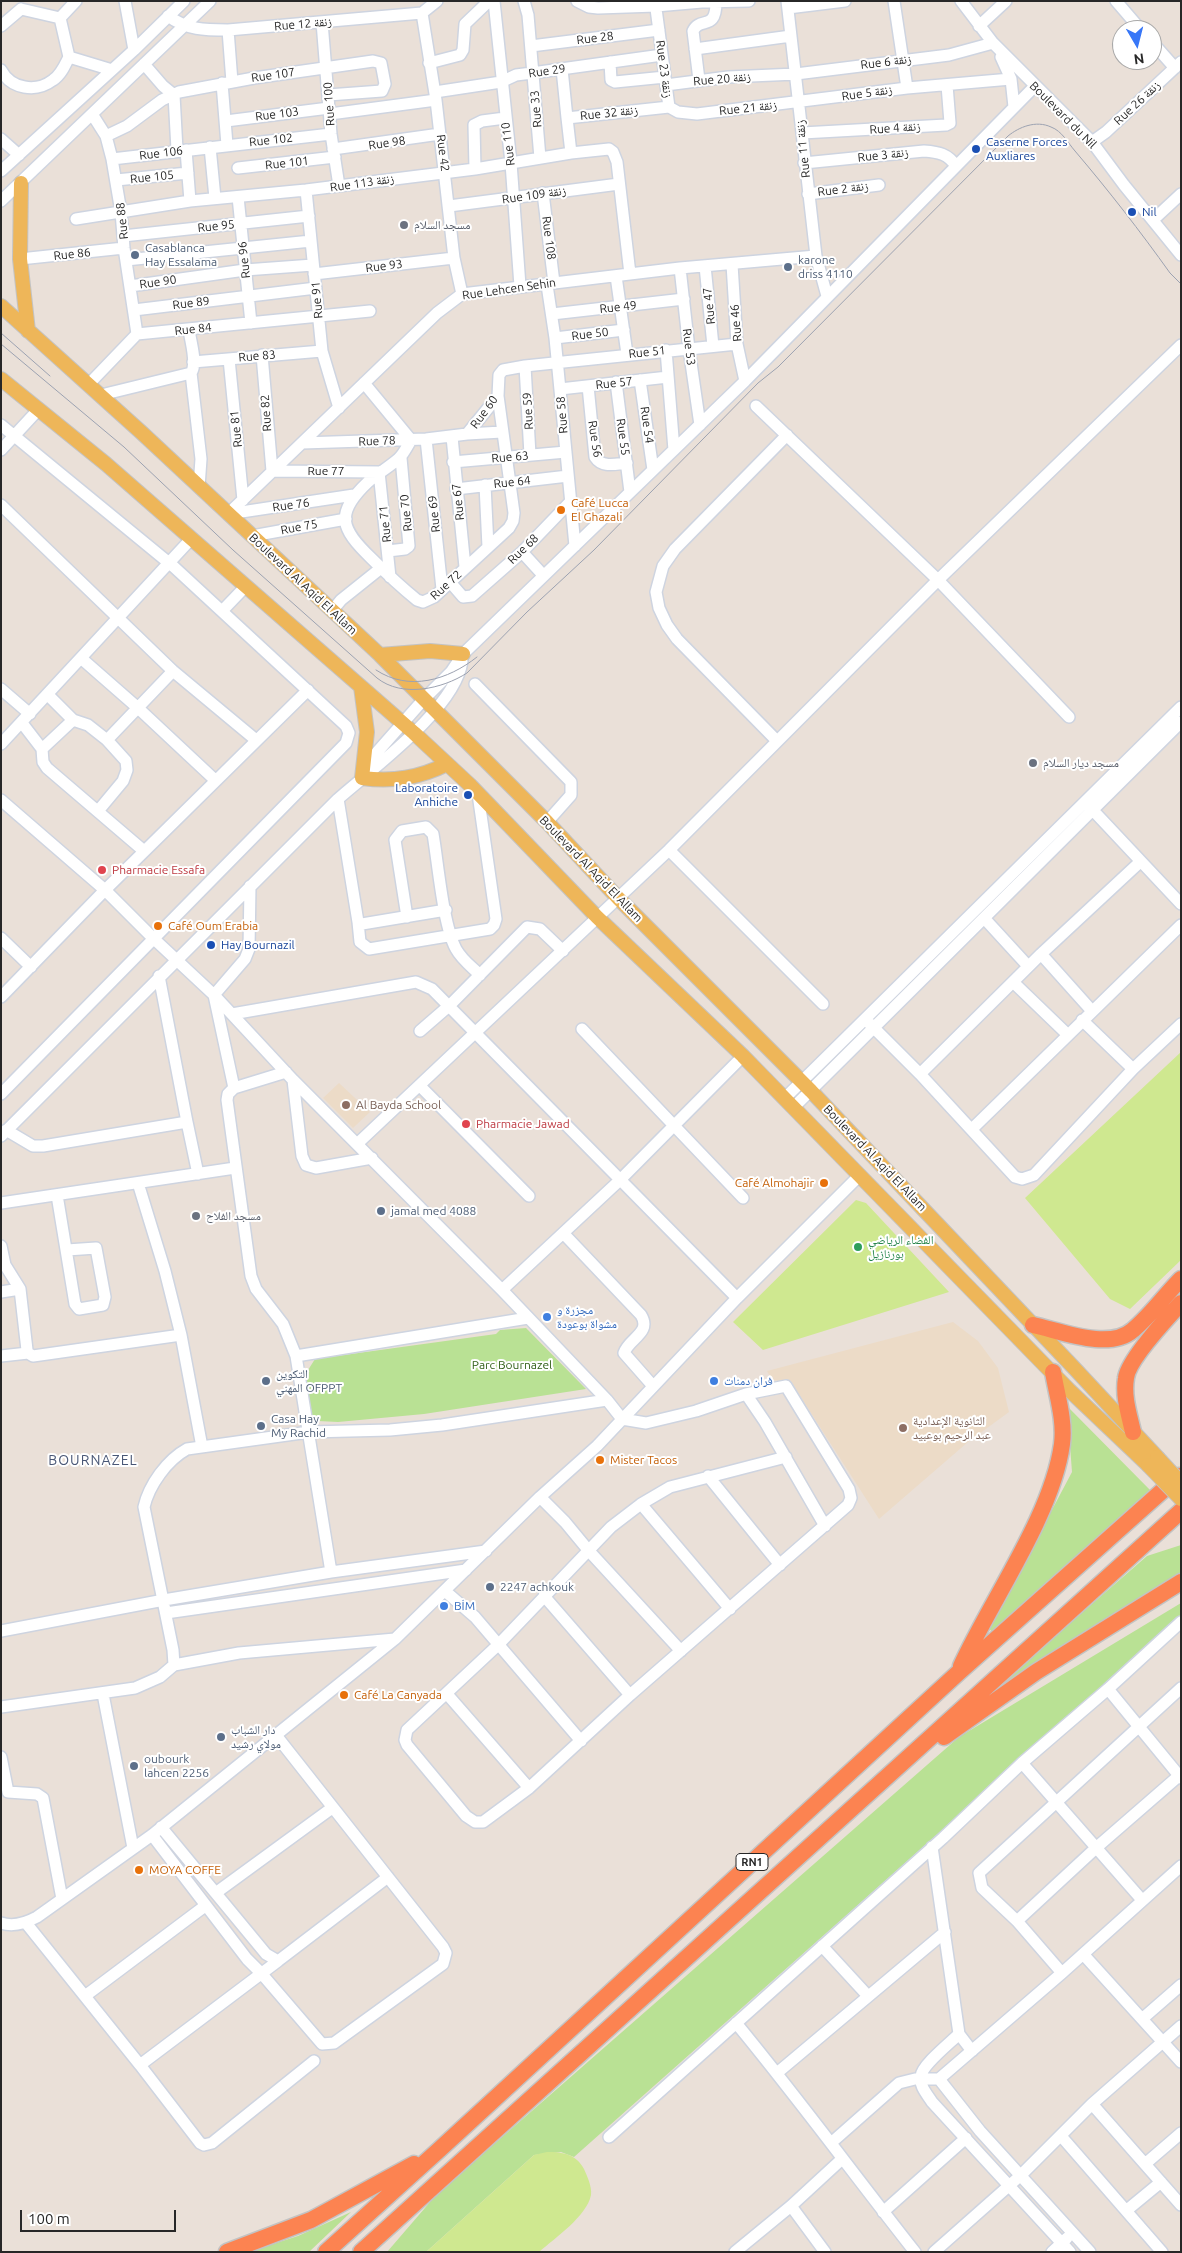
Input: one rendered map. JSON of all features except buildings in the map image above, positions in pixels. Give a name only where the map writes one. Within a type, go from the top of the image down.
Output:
[{"type":"highway","points":[[1033,1325],[1095,1340],[1116,1338],[1132,1331],[1181,1279]]},
{"type":"highway","points":[[1134,1432],[1125,1393],[1126,1375],[1135,1358],[1181,1303]]},
{"type":"highway","points":[[958,1673],[1035,1524],[1051,1485],[1062,1445],[1062,1420],[1052,1372]]},
{"type":"highway","name":"RN1","points":[[326,2252],[958,1673],[1181,1475]]},
{"type":"highway","name":"RN1","points":[[361,2252],[1181,1511]]},
{"type":"highway","points":[[881,1782],[1036,1672],[1181,1582]]},
{"type":"highway","points":[[227,2252],[311,2220],[440,2149]]},
{"type":"highway","points":[[374,2252],[453,2169]]},
{"type":"main road","points":[[21,183],[20,259],[28,331]]},
{"type":"main road","name":"Boulevard Al Aqid El Allam","points":[[1,306],[101,395],[332,612],[380,654],[547,822],[618,898],[806,1086],[1134,1432],[1152,1461]]},
{"type":"main road","name":"Boulevard Al Aqid El Allam","points":[[1,379],[106,464],[448,764],[597,917],[743,1056],[1052,1372],[1152,1461]]},
{"type":"main road","points":[[380,654],[413,651],[463,654]]},
{"type":"main road","points":[[361,686],[367,732],[362,778],[398,780],[423,774],[448,764]]},
{"type":"main road","points":[[1152,1461],[1181,1483]]},
{"type":"main road","points":[[1152,1461],[1181,1499]]},
{"type":"street","points":[[60,18],[76,1]]},
{"type":"street","points":[[125,1],[134,50]]},
{"type":"street","points":[[1,171],[134,50],[184,1]]},
{"type":"street","points":[[1,201],[210,1]]},
{"type":"street","points":[[422,13],[437,1]]},
{"type":"street","points":[[429,63],[460,55],[463,50],[465,24],[489,1]]},
{"type":"street","name":"Rue 110","points":[[494,1],[511,163],[520,286]]},
{"type":"street","name":"Rue 33","points":[[524,1],[528,14],[540,158]]},
{"type":"street","points":[[577,1],[589,7],[598,8],[749,1]]},
{"type":"street","points":[[787,4],[845,1]]},
{"type":"street","name":"Boulevard du Nil","points":[[961,1],[993,43],[1092,142],[1181,255]]},
{"type":"street","points":[[980,26],[1006,1]]},
{"type":"street","points":[[1116,1],[1132,20]]},
{"type":"street","points":[[699,80],[694,28],[714,18],[716,2]]},
{"type":"street","name":"Rue 23 زنقة","points":[[656,4],[669,107],[678,112],[697,114]]},
{"type":"street","name":"Rue 11 زنقة","points":[[787,4],[816,256],[827,296]]},
{"type":"street","name":"Rue 5 زنقة","points":[[798,103],[907,88],[895,4]]},
{"type":"street","points":[[1,26],[20,5],[60,18]]},
{"type":"street","name":"Rue 12 زنقة","points":[[168,16],[184,26],[207,30],[228,30],[422,13]]},
{"type":"street","name":"Rue 42","points":[[422,13],[445,172],[454,258],[462,294]]},
{"type":"street","points":[[1,72],[16,85],[31,88],[39,87],[55,80],[69,57],[60,18]]},
{"type":"street","name":"Rue 100","points":[[322,22],[331,134],[339,186]]},
{"type":"street","points":[[228,30],[226,121],[228,145]]},
{"type":"street","name":"Rue 28","points":[[531,46],[659,30]]},
{"type":"street","points":[[695,49],[791,36]]},
{"type":"street","points":[[993,43],[1011,79],[1014,108]]},
{"type":"street","name":"Rue 6 زنقة","points":[[779,75],[948,55],[993,43]]},
{"type":"street","points":[[1162,51],[1178,65]]},
{"type":"street","name":"Rue 29","points":[[358,110],[501,82],[516,75],[662,55]]},
{"type":"street","points":[[69,57],[112,70]]},
{"type":"street","name":"Rue 107","points":[[106,136],[126,126],[150,108],[174,95],[227,82],[378,61],[382,66],[385,84],[382,91],[356,93]]},
{"type":"street","name":"Rue 20 زنقة","points":[[610,62],[611,80],[615,82],[699,80],[779,75]]},
{"type":"street","points":[[144,64],[163,86],[174,95],[182,150],[188,173],[190,201]]},
{"type":"street","name":"Rue 26 زنقة","points":[[1092,142],[1106,132],[1178,65]]},
{"type":"street","name":"Rue 32 زنقة","points":[[562,69],[567,118],[669,107]]},
{"type":"street","points":[[907,88],[1011,79]]},
{"type":"street","name":"Rue 4 زنقة","points":[[802,133],[946,125],[950,123],[947,85]]},
{"type":"street","points":[[188,1122],[43,1146],[33,1146],[4,1133],[158,976],[338,799],[385,760],[408,728],[424,699],[450,672],[463,654],[745,381],[1035,86]]},
{"type":"street","points":[[328,95],[356,93],[358,110]]},
{"type":"street","name":"Rue 21 زنقة","points":[[697,114],[798,103]]},
{"type":"street","name":"Rue 103","points":[[226,121],[358,110]]},
{"type":"street","name":"Rue 88","points":[[92,114],[106,136],[112,158],[137,334]]},
{"type":"street","points":[[475,169],[474,125],[505,118]]},
{"type":"street","points":[[567,118],[571,152]]},
{"type":"street","name":"Rue 102","points":[[210,147],[331,134]]},
{"type":"street","name":"Rue 98","points":[[334,153],[440,134]]},
{"type":"street","points":[[1,139],[19,155]]},
{"type":"street","points":[[210,147],[215,198]]},
{"type":"street","name":"Rue 106","points":[[112,158],[210,147]]},
{"type":"street","name":"Rue 113 زنقة","points":[[76,219],[190,201],[306,190],[475,169],[571,152],[601,149],[609,149],[613,152],[617,162],[619,184]]},
{"type":"street","name":"Rue 3 زنقة","points":[[804,163],[924,151],[945,154],[956,166]]},
{"type":"street","name":"Rue 101","points":[[238,168],[334,153]]},
{"type":"street","name":"Rue 105","points":[[116,180],[188,173]]},
{"type":"street","points":[[619,184],[630,274]]},
{"type":"street","name":"Rue 109 زنقة","points":[[449,206],[619,184]]},
{"type":"street","name":"Rue 2 زنقة","points":[[808,194],[879,185]]},
{"type":"street","name":"Rue 91","points":[[306,190],[322,351],[338,408]]},
{"type":"street","name":"Rue 108","points":[[543,193],[551,284]]},
{"type":"street","points":[[1153,220],[1181,194]]},
{"type":"street","name":"Rue 96","points":[[238,197],[251,323]]},
{"type":"street","name":"Rue 95","points":[[124,236],[309,216]]},
{"type":"street","name":"Rue 86","points":[[20,259],[243,248],[311,241]]},
{"type":"street","name":"Rue Lehcen Sehin","points":[[228,514],[437,313],[462,294],[680,268],[816,256]]},
{"type":"street","name":"Rue 93","points":[[246,270],[314,269],[454,258]]},
{"type":"street","name":"Rue 46","points":[[732,264],[737,344],[745,381]]},
{"type":"street","name":"Rue 47","points":[[705,266],[713,346]]},
{"type":"street","name":"Rue 53","points":[[680,268],[700,425]]},
{"type":"street","name":"Rue 90","points":[[130,286],[246,270]]},
{"type":"street","points":[[616,276],[627,354]]},
{"type":"street","name":"Rue 58","points":[[551,284],[552,314],[575,546]]},
{"type":"street","name":"Rue 89","points":[[134,310],[316,288]]},
{"type":"street","name":"Rue 49","points":[[552,314],[684,299]]},
{"type":"street","name":"Rue 84","points":[[137,334],[370,311]]},
{"type":"street","points":[[189,329],[191,370],[201,459],[199,487]]},
{"type":"street","name":"Rue 50","points":[[555,338],[624,330]]},
{"type":"street","points":[[88,385],[137,334]]},
{"type":"street","name":"Rue 51","points":[[558,362],[737,344]]},
{"type":"street","points":[[357,1144],[669,850],[938,580],[1181,345]]},
{"type":"street","name":"Rue 53","points":[[666,350],[674,450]]},
{"type":"street","name":"Rue 83","points":[[101,395],[228,359],[322,351]]},
{"type":"street","name":"Rue 82","points":[[262,355],[272,472]]},
{"type":"street","name":"Rue 81","points":[[228,359],[243,500]]},
{"type":"street","name":"Rue 60","points":[[452,437],[467,434],[498,396],[500,372],[525,366],[558,362]]},
{"type":"street","name":"Rue 59","points":[[525,366],[530,455]]},
{"type":"street","name":"Rue 57","points":[[560,389],[668,377]]},
{"type":"street","name":"Rue 54","points":[[640,380],[653,470]]},
{"type":"street","name":"Rue 55","points":[[616,382],[630,492]]},
{"type":"street","points":[[346,518],[354,496],[379,472],[401,458],[411,440],[364,383]]},
{"type":"street","name":"Rue 56","points":[[588,386],[595,457],[598,463],[603,465],[627,463]]},
{"type":"street","points":[[498,396],[505,458],[510,482]]},
{"type":"street","points":[[756,406],[938,580],[1069,717]]},
{"type":"street","points":[[1,450],[38,410]]},
{"type":"street","points":[[1,425],[169,563],[308,690],[346,726],[349,733],[346,743],[1,1094]]},
{"type":"street","points":[[467,434],[502,432]]},
{"type":"street","points":[[776,742],[677,639],[659,608],[656,592],[663,566],[675,549],[787,435]]},
{"type":"street","name":"Rue 78","points":[[302,443],[452,437]]},
{"type":"street","name":"Rue 67","points":[[452,437],[465,567]]},
{"type":"street","name":"Rue 69","points":[[426,439],[446,586]]},
{"type":"street","name":"Rue 63","points":[[454,462],[566,452]]},
{"type":"street","name":"Rue 70","points":[[388,551],[405,549],[409,546],[401,458]]},
{"type":"street","name":"Rue 77","points":[[272,472],[379,472]]},
{"type":"street","name":"Rue 71","points":[[379,472],[390,577]]},
{"type":"street","name":"Rue 64","points":[[456,489],[568,476]]},
{"type":"street","name":"Rue 72","points":[[346,518],[350,536],[380,568],[417,600],[428,601],[509,528],[514,513],[510,482]]},
{"type":"street","points":[[485,485],[488,547]]},
{"type":"street","name":"Rue 76","points":[[228,514],[354,496]]},
{"type":"street","name":"Rue 68","points":[[446,586],[463,597],[472,596],[522,552],[571,500]]},
{"type":"street","points":[[1,505],[173,671],[256,740]]},
{"type":"street","name":"Rue 75","points":[[252,536],[346,518]]},
{"type":"street","points":[[1,744],[191,539]]},
{"type":"street","points":[[522,552],[543,575]]},
{"type":"street","points":[[332,612],[341,600],[380,568]]},
{"type":"street","points":[[222,611],[246,586]]},
{"type":"street","points":[[408,728],[435,710],[456,680],[463,654]]},
{"type":"street","points":[[82,658],[216,780]]},
{"type":"street","points":[[107,740],[173,671]]},
{"type":"street","points":[[474,684],[571,782],[571,795],[547,822]]},
{"type":"street","points":[[1,689],[26,719],[42,749],[42,762],[47,768],[144,851]]},
{"type":"street","points":[[1,997],[144,851],[308,690]]},
{"type":"street","points":[[48,695],[73,720],[88,725],[107,740],[126,761],[127,770],[123,781],[98,811]]},
{"type":"street","points":[[806,1086],[874,1027],[984,918],[1181,706]]},
{"type":"street","points":[[42,749],[73,720]]},
{"type":"street","points":[[789,1103],[865,1019],[1088,805],[1181,722]]},
{"type":"street","points":[[338,799],[360,942],[369,949],[490,929],[494,925],[496,920],[478,794]]},
{"type":"street","points":[[2,802],[105,890],[214,996],[290,1076],[502,1290],[607,1400],[622,1419],[646,1423],[696,1411],[746,1394],[776,1390],[786,1386],[849,1489],[851,1498],[848,1505],[825,1526],[630,1696],[529,1788],[483,1822],[474,1822],[459,1809],[405,1740],[407,1730],[498,1645],[611,1527],[641,1504],[670,1487],[786,1458]]},
{"type":"street","points":[[1088,805],[1181,904]]},
{"type":"street","points":[[407,917],[395,840],[402,831],[426,827],[433,834],[451,935],[460,956],[480,975]]},
{"type":"street","points":[[669,850],[824,1004]]},
{"type":"street","points":[[920,1074],[1028,966],[1140,862]]},
{"type":"street","points":[[214,996],[245,959],[249,949],[250,886]]},
{"type":"street","points":[[358,922],[362,924],[446,910]]},
{"type":"street","points":[[984,918],[1028,966]]},
{"type":"street","points":[[972,1129],[1181,925]]},
{"type":"street","points":[[420,1031],[450,1005],[527,927],[540,929],[563,951]]},
{"type":"street","points":[[1,938],[31,967]]},
{"type":"street","points":[[1041,954],[1092,1011]]},
{"type":"street","points":[[158,976],[198,1174]]},
{"type":"street","points":[[232,1014],[416,982],[432,989],[450,1005],[737,1298]]},
{"type":"street","points":[[1013,982],[1068,1035]]},
{"type":"street","points":[[214,996],[234,1088]]},
{"type":"street","points":[[865,1019],[972,1129],[1014,1177],[1028,1178],[1034,1175],[1133,1069],[1181,1024]]},
{"type":"street","points":[[1082,1020],[1133,1069]]},
{"type":"street","points":[[582,1029],[743,1198]]},
{"type":"street","points":[[502,1290],[620,1180],[743,1056]]},
{"type":"street","points":[[290,1076],[234,1088],[228,1094],[227,1100],[251,1276],[256,1289],[284,1324],[296,1356],[331,1572]]},
{"type":"street","points":[[290,1076],[302,1156],[306,1165],[316,1168],[372,1158]]},
{"type":"street","points":[[420,1086],[529,1196]]},
{"type":"street","points":[[1,1203],[235,1168]]},
{"type":"street","points":[[1,1923],[6,1925],[26,1923],[152,1835],[395,1639],[540,1497],[597,1446],[737,1298],[860,1174]]},
{"type":"street","points":[[138,1183],[165,1271],[181,1335],[202,1447]]},
{"type":"street","points":[[57,1195],[76,1307],[79,1309],[103,1305],[105,1298],[96,1248],[67,1250]]},
{"type":"street","points":[[564,1234],[642,1315],[645,1328],[624,1354],[653,1386]]},
{"type":"street","points":[[1,1246],[5,1265],[20,1289],[28,1353]]},
{"type":"street","points":[[1,1292],[20,1289]]},
{"type":"street","points":[[296,1356],[528,1318]]},
{"type":"street","points":[[1,1356],[28,1353],[40,1356],[181,1335]]},
{"type":"street","points":[[746,1394],[825,1526]]},
{"type":"street","points":[[174,1665],[164,1600],[144,1507],[147,1494],[177,1454],[187,1449],[309,1432],[390,1430],[442,1425],[607,1400]]},
{"type":"street","points":[[708,1476],[731,1501],[780,1565]]},
{"type":"street","points":[[540,1497],[565,1522],[589,1551],[681,1651]]},
{"type":"street","points":[[641,1504],[730,1609]]},
{"type":"street","points":[[1,1631],[164,1600],[331,1572],[486,1551]]},
{"type":"street","points":[[166,1613],[466,1570]]},
{"type":"street","points":[[445,1591],[475,1617],[581,1740]]},
{"type":"street","points":[[544,1596],[630,1696]]},
{"type":"street","points":[[609,2137],[932,1847],[1022,1763],[1181,1622]]},
{"type":"street","points":[[1,1707],[103,1694],[144,1685],[160,1677],[174,1665],[239,1653],[395,1639]]},
{"type":"street","points":[[1016,1921],[1097,1847],[1180,1776],[1108,1688]]},
{"type":"street","points":[[1062,1973],[1016,1921],[982,1888],[979,1873],[1181,1688]]},
{"type":"street","points":[[103,1694],[133,1848]]},
{"type":"street","points":[[447,1694],[529,1788]]},
{"type":"street","points":[[152,1835],[247,1959],[262,1972],[322,2044],[334,2043],[443,1964],[446,1953],[443,1947],[275,1734]]},
{"type":"street","points":[[1,1757],[8,1792],[37,1794],[43,1798],[62,1899]]},
{"type":"street","points":[[1022,1763],[1142,1900]]},
{"type":"street","points":[[217,1892],[332,1808]]},
{"type":"street","points":[[161,1827],[217,1892],[266,1954],[278,1961]]},
{"type":"street","points":[[932,1847],[959,2034],[972,2050]]},
{"type":"street","points":[[928,2096],[972,2050],[1062,1973],[1181,1866]]},
{"type":"street","points":[[140,2065],[388,1877]]},
{"type":"street","points":[[85,1996],[205,1906]]},
{"type":"street","points":[[26,1923],[200,2143],[204,2145],[212,2143],[314,2061]]},
{"type":"street","points":[[777,2073],[945,1932]]},
{"type":"street","points":[[822,1946],[868,1996]]},
{"type":"street","points":[[1083,1954],[1181,2062]]},
{"type":"street","points":[[1142,2019],[1181,1985]]},
{"type":"street","points":[[736,2023],[777,2073],[915,2252]]},
{"type":"street","points":[[934,2252],[1020,2176],[1092,2104],[1181,2026]]},
{"type":"street","points":[[959,2034],[927,2065],[921,2074],[920,2079],[928,2096],[1066,2247]]},
{"type":"street","points":[[831,2144],[904,2081],[920,2079],[942,2083],[980,2132],[1090,2252]]},
{"type":"street","points":[[1092,2104],[1181,2205]]},
{"type":"street","points":[[1145,2164],[1181,2133]]},
{"type":"street","points":[[1061,2136],[1162,2252]]},
{"type":"street","points":[[883,2212],[966,2138]]},
{"type":"street","points":[[735,2252],[791,2206],[842,2159]]},
{"type":"street","points":[[1127,2210],[1161,2182]]},
{"type":"street","points":[[791,2206],[825,2252]]},
{"type":"street","points":[[1052,2252],[1066,2247],[1073,2232]]},
{"type":"shaded area","name":"Al Bayda School","points":[[339,1083],[370,1112],[353,1128],[323,1098]]},
{"type":"shaded area","name":"الثانوية الإعدادية عبد الرحيم بوعبيد","points":[[953,1322],[978,1341],[998,1368],[1009,1412],[968,1442],[879,1519],[791,1382],[772,1380],[767,1371]]},
{"type":"green space","points":[[1181,1052],[1181,1260],[1130,1309],[1110,1299],[1025,1198]]},
{"type":"green space","name":"الفضاء الرياضي بورنازيل","points":[[856,1200],[866,1203],[949,1292],[763,1350],[733,1322]]},
{"type":"green space","name":"Parc Bournazel","points":[[526,1328],[586,1389],[424,1414],[338,1422],[318,1421],[308,1416],[303,1378],[315,1359],[496,1334],[500,1330]]},
{"type":"green space","points":[[1067,1406],[1152,1492],[994,1633],[989,1629],[1072,1472]]},
{"type":"green space","points":[[1181,1545],[1181,1579],[990,1693],[1147,1556]]},
{"type":"green space","points":[[1181,1603],[1181,1618],[574,2157],[561,2152],[534,2155],[426,2252],[387,2252],[437,2194],[959,1737]]},
{"type":"green space","points":[[547,2152],[564,2153],[577,2160],[588,2178],[591,2195],[577,2219],[539,2252],[426,2252],[534,2155]]},
{"type":"green space","points":[[351,2212],[309,2252],[248,2252],[298,2236]]},
{"type":"tram line","points":[[1,344],[124,447],[233,550],[377,678],[398,688],[422,689],[446,683],[467,673],[527,612],[594,550],[758,383],[778,367],[1008,136],[1017,130],[1028,125],[1040,124],[1051,127],[1062,134],[1124,211],[1170,273],[1181,284]]},
{"type":"tram line","points":[[1,333],[50,376]]},
{"type":"tram line","points":[[376,670],[389,677],[415,682],[441,677],[454,672],[477,657]]},
{"type":"place","name":"Caserne Forces Auxliares","points":[[976,149]]},
{"type":"place","name":"Nil","points":[[1132,212]]},
{"type":"place","name":"مسجد السلام","points":[[404,225]]},
{"type":"place","name":"Casablanca Hay Essalama","points":[[135,255]]},
{"type":"place","name":"karone driss 4110","points":[[788,267]]},
{"type":"place","name":"Café Lucca El Ghazali","points":[[561,510]]},
{"type":"place","name":"مسجد ديار السلام","points":[[1033,763]]},
{"type":"place","name":"Laboratoire Anhiche","points":[[468,795]]},
{"type":"place","name":"Pharmacie Essafa","points":[[102,870]]},
{"type":"place","name":"Café Oum Erabia","points":[[158,926]]},
{"type":"place","name":"Hay Bournazil","points":[[211,945]]},
{"type":"place","name":"Al Bayda School","points":[[346,1105]]},
{"type":"place","name":"Pharmacie Jawad","points":[[466,1124]]},
{"type":"place","name":"Café Almohajir","points":[[824,1183]]},
{"type":"place","name":"jamal med 4088","points":[[381,1211]]},
{"type":"place","name":"مسجد الفلاح","points":[[196,1216]]},
{"type":"place","name":"الفضاء الرياضي بورنازيل","points":[[858,1247]]},
{"type":"place","name":"مجزرة و مشواة بوعودة","points":[[547,1317]]},
{"type":"place","name":"التكوين المهني OFPPT","points":[[266,1381]]},
{"type":"place","name":"فران دمنات","points":[[714,1381]]},
{"type":"place","name":"Casa Hay My Rachid","points":[[261,1426]]},
{"type":"place","name":"الثانوية الإعدادية عبد الرحيم بوعبيد","points":[[903,1428]]},
{"type":"place","name":"Mister Tacos","points":[[600,1460]]},
{"type":"place","name":"2247 achkouk","points":[[490,1587]]},
{"type":"place","name":"BİM","points":[[444,1606]]},
{"type":"place","name":"Café La Canyada","points":[[344,1695]]},
{"type":"place","name":"دار الشباب مولاي رشيد","points":[[221,1737]]},
{"type":"place","name":"oubourk lahcen 2256","points":[[134,1766]]},
{"type":"place","name":"MOYA COFFE","points":[[139,1870]]},
{"type":"district","name":"BOURNAZEL","points":[[93,1460]]}]
